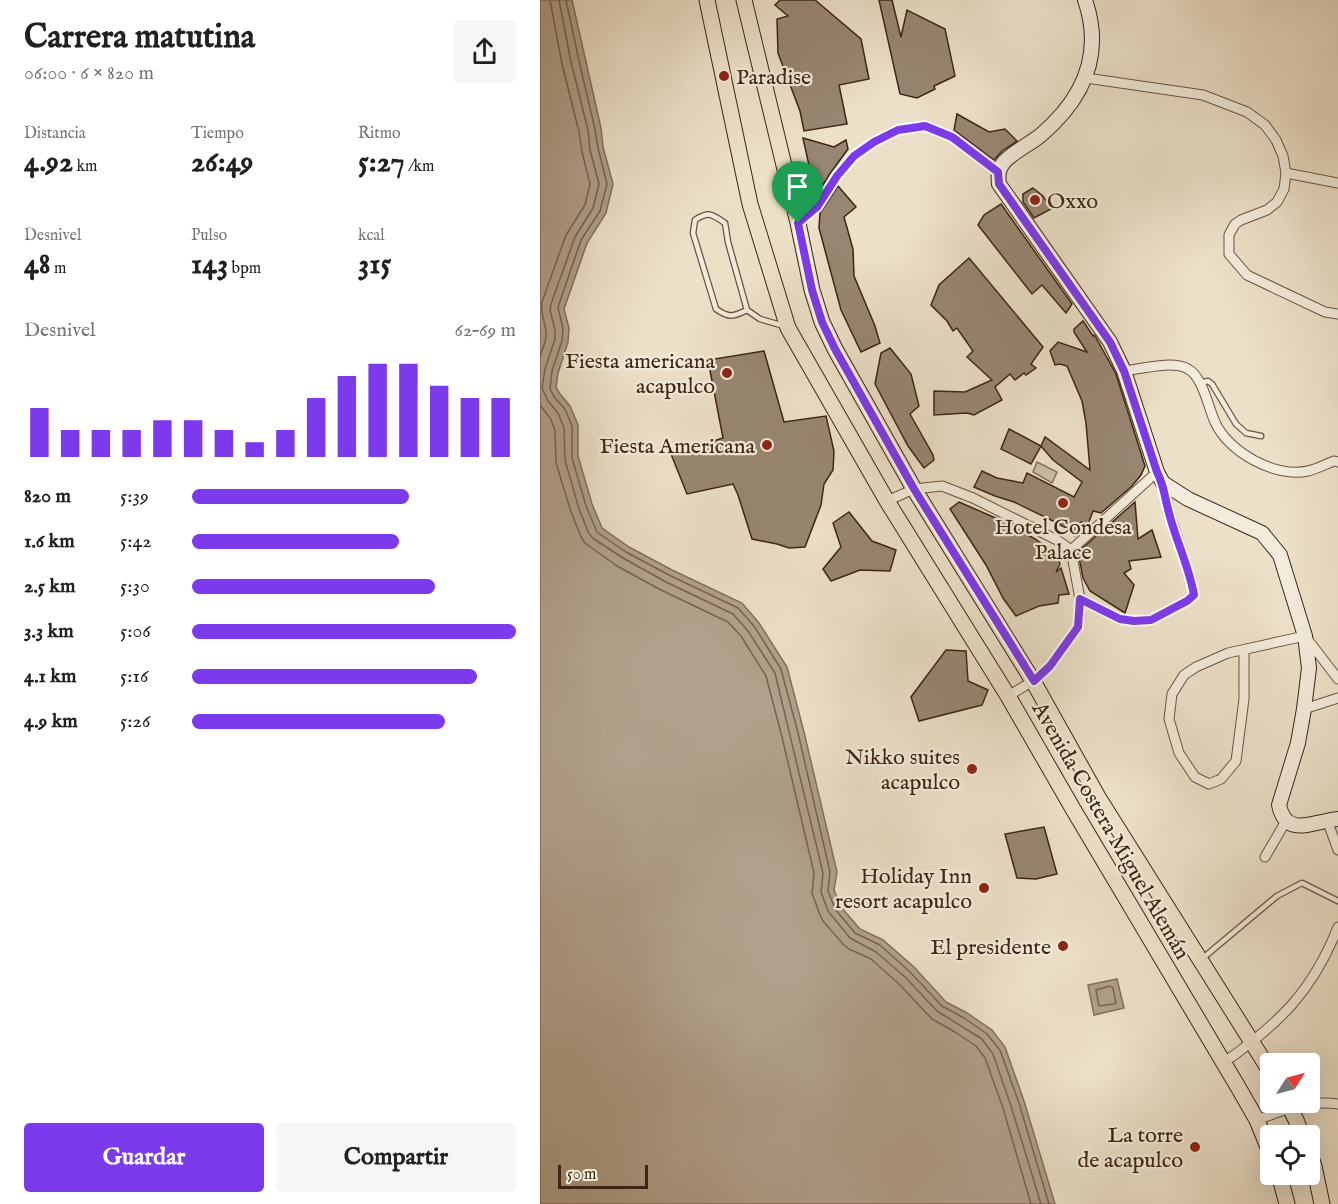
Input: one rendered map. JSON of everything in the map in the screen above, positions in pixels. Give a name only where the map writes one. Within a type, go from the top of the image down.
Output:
[{"type":"main road","name":"Avenida Costera Miguel Alemán","points":[[707,0],[750,204],[788,328],[887,501],[1008,696],[1260,1127]]},
{"type":"main road","name":"Avenida Costera Miguel Alemán","points":[[744,0],[812,290],[822,322],[835,349],[914,489],[1034,681],[1098,797],[1260,1055]]},
{"type":"main road","points":[[1085,0],[1092,31],[1091,58],[1086,78],[1061,115],[1041,135],[1003,163],[998,172],[999,184],[1110,342],[1124,371],[1160,478],[1188,499],[1262,533],[1280,555],[1305,636],[1309,668],[1298,743],[1279,805],[1281,814],[1293,826],[1333,819]]},
{"type":"main road","points":[[1282,1185],[1287,1204]]},
{"type":"main road","points":[[1318,1185],[1322,1204]]},
{"type":"street","points":[[1086,78],[1203,95],[1247,112],[1265,125],[1276,140],[1283,156],[1286,172],[1284,189],[1276,202],[1267,210],[1235,224],[1229,235],[1229,254],[1247,275],[1325,312],[1338,314]]},
{"type":"street","points":[[798,223],[817,207],[837,176],[854,156],[874,142],[898,130],[925,126],[952,137],[998,172]]},
{"type":"street","points":[[1286,172],[1338,183]]},
{"type":"street","points":[[1124,371],[1174,364],[1187,368],[1195,374],[1200,383],[1224,438],[1265,466],[1287,472],[1308,471],[1334,461],[1338,462]]},
{"type":"street","points":[[1071,550],[1160,478],[1168,512],[1194,595],[1151,620],[1134,621],[1120,619],[1080,599]]},
{"type":"street","points":[[887,501],[914,489],[942,486],[973,498],[1056,540],[1071,550],[1080,599],[1078,627],[1050,666],[1034,681],[1008,696]]},
{"type":"street","points":[[1244,650],[1244,699],[1236,761],[1221,780],[1209,784],[1195,777],[1179,753],[1169,719],[1172,694],[1184,675],[1228,653],[1305,636],[1338,679]]},
{"type":"street","points":[[1304,710],[1338,698]]},
{"type":"street","points":[[1333,819],[1338,850]]},
{"type":"street","points":[[1265,857],[1286,821]]},
{"type":"street","points":[[1223,1063],[1252,1043],[1285,1014],[1306,988],[1328,952],[1338,927]]},
{"type":"street","points":[[1320,1103],[1338,1104]]},
{"type":"street","points":[[1257,1120],[1271,1113]]},
{"type":"lane","points":[[747,310],[735,316],[724,315],[716,309],[693,233],[695,220],[704,215],[712,214],[725,223],[747,310],[760,319],[788,328]]},
{"type":"lane","points":[[1200,383],[1208,381],[1212,384],[1236,424],[1246,433],[1261,436]]},
{"type":"lane","points":[[1200,960],[1277,896],[1302,883],[1338,901]]},
{"type":"shaded area","points":[[1037,462],[1057,472],[1052,483],[1033,472]]},
{"type":"water","points":[[540,0],[572,0],[613,184],[606,213],[587,243],[564,309],[569,328],[568,342],[556,387],[570,406],[578,425],[578,456],[592,504],[602,528],[629,547],[742,603],[759,623],[787,667],[837,872],[834,890],[841,907],[860,929],[883,940],[914,967],[946,1002],[992,1030],[1005,1047],[1055,1204],[540,1204]]},
{"type":"water","points":[[1117,979],[1124,1008],[1094,1015],[1088,985]]},
{"type":"building","points":[[780,0],[815,0],[861,39],[869,79],[839,85],[847,124],[804,131],[800,111],[778,53],[777,19],[788,16],[775,5]]},
{"type":"building","points":[[879,0],[892,0],[901,37],[907,10],[945,29],[955,76],[934,86],[935,89],[917,98],[900,94]]},
{"type":"building","points":[[957,114],[989,132],[1005,129],[1017,141],[1002,151],[994,160],[954,130]]},
{"type":"building","points":[[803,138],[834,147],[846,140],[848,149],[822,187],[822,184],[815,193]]},
{"type":"building","points":[[838,186],[856,207],[844,217],[853,249],[854,276],[880,343],[861,352],[841,310],[819,228],[820,213]]},
{"type":"building","name":"Oxxo","points":[[1033,188],[1043,196],[1051,209],[1034,218],[1023,202],[1023,194]]},
{"type":"building","points":[[1001,204],[1072,304],[1066,313],[1042,285],[1032,294],[978,225],[984,215]]},
{"type":"building","points":[[969,258],[1043,347],[1031,364],[1036,368],[1015,380],[1010,374],[995,387],[1002,400],[974,415],[967,413],[934,415],[934,391],[965,392],[992,380],[967,357],[973,351],[957,328],[953,331],[947,321],[931,305],[939,285]]},
{"type":"building","points":[[1083,321],[1095,336],[1116,374],[1145,466],[1132,486],[1101,513],[1093,511],[1088,524],[1081,522],[1075,535],[1074,525],[1071,530],[1060,525],[1058,520],[1053,521],[1014,502],[974,487],[982,471],[997,478],[1023,483],[1027,473],[1074,497],[1082,482],[1053,460],[1041,446],[1045,437],[1090,470],[1082,401],[1067,366],[1055,365],[1050,351],[1058,342],[1087,352],[1074,332],[1074,329]]},
{"type":"building","points":[[890,348],[911,374],[919,406],[910,414],[934,460],[924,468],[908,446],[875,384],[881,353]]},
{"type":"building","name":"Fiesta Americana","points":[[764,351],[784,422],[826,416],[834,451],[833,470],[824,484],[821,505],[805,547],[789,548],[752,539],[733,484],[687,494],[671,454],[723,438],[708,360]]},
{"type":"building","points":[[1009,429],[1041,446],[1031,464],[1001,449]]},
{"type":"building","points":[[959,502],[1007,523],[1056,554],[1060,564],[1056,572],[1061,568],[1069,594],[1059,595],[1058,603],[1039,606],[1016,616],[950,509]]},
{"type":"building","points":[[1135,502],[1138,539],[1152,530],[1161,557],[1129,561],[1131,569],[1124,573],[1134,585],[1125,613],[1090,591],[1083,578],[1078,552]]},
{"type":"building","points":[[849,512],[872,541],[896,550],[890,571],[860,570],[831,581],[823,569],[841,547],[833,523]]},
{"type":"building","points":[[946,650],[966,651],[968,681],[988,690],[982,705],[919,721],[911,697]]},
{"type":"building","points":[[1044,827],[1057,874],[1036,879],[1017,878],[1005,834]]},
{"type":"place","name":"Paradise","points":[[724,76]]},
{"type":"place","name":"Oxxo","points":[[1035,200]]},
{"type":"place","name":"Fiesta americana acapulco","points":[[727,373]]},
{"type":"place","name":"Fiesta Americana","points":[[767,445]]},
{"type":"place","name":"Hotel Condesa Palace","points":[[1063,503]]},
{"type":"place","name":"Nikko suites acapulco","points":[[972,769]]},
{"type":"place","name":"Holiday Inn resort acapulco","points":[[984,888]]},
{"type":"place","name":"El presidente","points":[[1063,946]]},
{"type":"place","name":"La torre de acapulco","points":[[1195,1147]]},
{"type":"route","points":[[925,126],[952,137],[998,172],[999,184],[1110,342],[1124,371],[1157,472],[1163,483],[1168,512],[1194,595],[1151,620],[1134,621],[1120,619],[1080,599],[1078,627],[1050,666],[1034,681],[914,489],[835,349],[822,322],[812,290],[798,223],[817,207],[837,176],[854,156],[874,142],[898,130],[925,126]]}]
